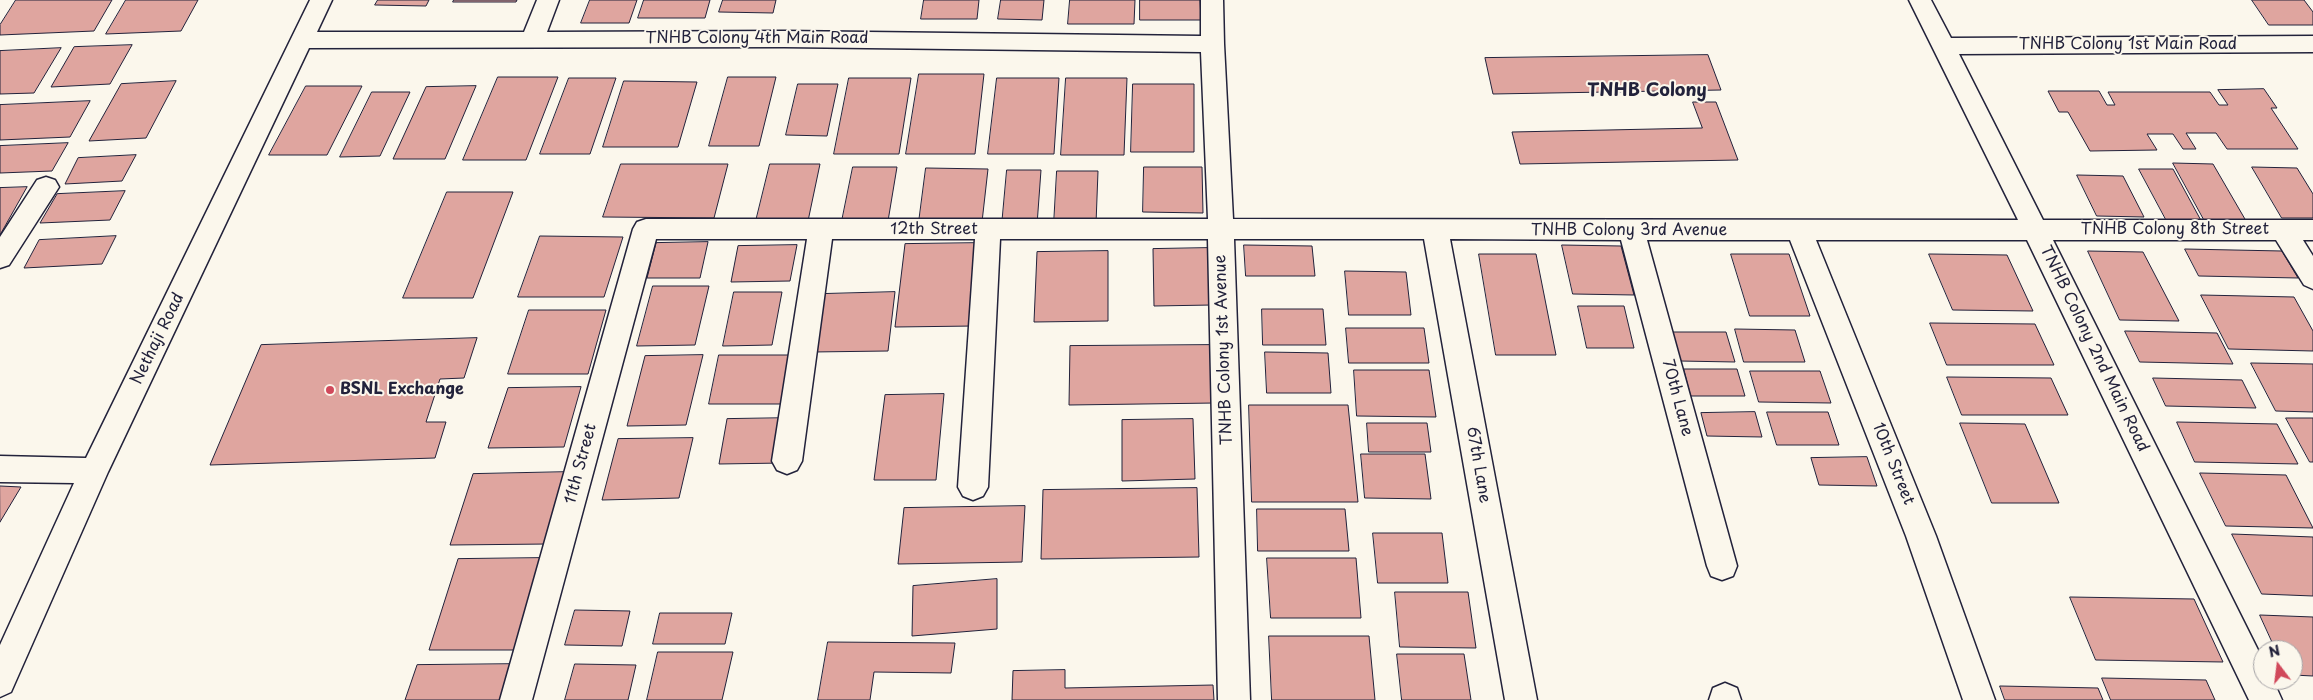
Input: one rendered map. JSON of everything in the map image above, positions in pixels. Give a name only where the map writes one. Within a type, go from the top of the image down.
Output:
[{"type":"street","name":"Nethaji Road","points":[[0,681],[94,471],[321,0]]},
{"type":"street","points":[[533,38],[548,0]]},
{"type":"street","name":"TNHB Colony 1st Avenue","points":[[1212,0],[1212,44],[1221,231],[1234,700]]},
{"type":"street","name":"TNHB Colony 2nd Main Road","points":[[1920,0],[2036,230],[2266,700]]},
{"type":"street","name":"TNHB Colony 4th Main Road","points":[[301,40],[533,38],[1212,44]]},
{"type":"street","name":"TNHB Colony 1st Main Road","points":[[1943,46],[2313,44]]},
{"type":"street","points":[[0,258],[46,187]]},
{"type":"street","name":"12th Street","points":[[646,229],[1221,231]]},
{"type":"street","name":"11th Street","points":[[516,700],[646,229]]},
{"type":"street","points":[[787,461],[821,229]]},
{"type":"street","points":[[973,487],[988,230]]},
{"type":"street","name":"67th Lane","points":[[1435,230],[1521,700]]},
{"type":"street","name":"70th Lane","points":[[1632,230],[1722,566]]},
{"type":"street","name":"TNHB Colony 3rd Avenue","points":[[1221,231],[2036,230]]},
{"type":"street","name":"TNHB Colony 8th Street","points":[[2036,230],[2313,230]]},
{"type":"street","points":[[2283,230],[2313,278]]},
{"type":"street","name":"10th Street","points":[[1800,231],[1921,536],[1979,700]]},
{"type":"street","points":[[0,469],[94,471]]},
{"type":"building","points":[[16,0],[112,0],[94,31],[0,35],[0,25]]},
{"type":"building","points":[[126,0],[198,0],[181,31],[106,34]]},
{"type":"building","points":[[378,0],[429,0],[426,6],[375,5]]},
{"type":"building","points":[[454,0],[517,0],[516,2],[453,2]]},
{"type":"building","points":[[590,0],[637,0],[629,23],[581,23]]},
{"type":"building","points":[[644,0],[710,0],[705,18],[638,18]]},
{"type":"building","points":[[723,0],[776,0],[773,13],[719,12]]},
{"type":"building","points":[[924,0],[979,0],[977,19],[921,19]]},
{"type":"building","points":[[1001,0],[1044,0],[1042,20],[998,19]]},
{"type":"building","points":[[1070,0],[1135,0],[1134,24],[1068,24]]},
{"type":"building","points":[[1140,0],[1200,0],[1201,20],[1140,20]]},
{"type":"building","points":[[2252,0],[2304,0],[2313,12],[2313,25],[2269,25]]},
{"type":"building","points":[[132,45],[110,84],[51,87],[74,47]]},
{"type":"building","points":[[61,48],[34,93],[0,94],[0,51]]},
{"type":"building","points":[[1708,55],[1721,90],[1493,94],[1485,58]]},
{"type":"building","points":[[919,74],[984,74],[975,154],[906,154]]},
{"type":"building","points":[[498,77],[558,77],[526,160],[463,160]]},
{"type":"building","points":[[728,77],[776,77],[759,146],[709,146]]},
{"type":"building","points":[[569,78],[616,78],[590,154],[540,154]]},
{"type":"building","points":[[849,78],[911,78],[899,154],[834,154]]},
{"type":"building","points":[[997,78],[1059,78],[1054,154],[988,154]]},
{"type":"building","points":[[1066,78],[1127,78],[1124,155],[1061,155]]},
{"type":"building","points":[[176,81],[146,138],[89,141],[121,84]]},
{"type":"building","points":[[624,81],[697,82],[678,147],[603,147]]},
{"type":"building","points":[[798,84],[838,84],[827,136],[786,135]]},
{"type":"building","points":[[1133,84],[1194,84],[1194,152],[1131,152]]},
{"type":"building","points":[[306,86],[362,86],[327,155],[269,155]]},
{"type":"building","points":[[476,86],[445,159],[393,159],[426,87]]},
{"type":"building","points":[[2264,89],[2277,108],[2271,108],[2298,149],[2227,149],[2216,133],[2186,133],[2196,149],[2183,149],[2173,134],[2147,134],[2157,150],[2090,151],[2068,112],[2059,112],[2048,91],[2099,91],[2107,105],[2115,105],[2108,92],[2210,92],[2219,105],[2228,105],[2218,90]]},
{"type":"building","points":[[372,92],[410,92],[380,156],[340,157]]},
{"type":"building","points":[[90,101],[70,137],[0,140],[0,105]]},
{"type":"building","points":[[1693,102],[1716,102],[1738,160],[1520,164],[1512,132],[1702,128]]},
{"type":"building","points":[[68,143],[52,171],[0,173],[0,146]]},
{"type":"building","points":[[136,155],[122,181],[65,184],[78,158]]},
{"type":"building","points":[[2173,163],[2213,164],[2249,226],[2207,225]]},
{"type":"building","points":[[621,164],[728,164],[714,218],[603,217]]},
{"type":"building","points":[[770,164],[820,164],[808,221],[756,221]]},
{"type":"building","points":[[853,167],[897,167],[888,221],[842,221]]},
{"type":"building","points":[[1144,167],[1202,167],[1203,213],[1143,212]]},
{"type":"building","points":[[2252,167],[2297,168],[2313,194],[2313,218],[2282,218]]},
{"type":"building","points":[[926,168],[988,169],[982,222],[919,222]]},
{"type":"building","points":[[2139,169],[2173,169],[2204,226],[2169,225]]},
{"type":"building","points":[[1007,170],[1041,170],[1037,225],[1002,225]]},
{"type":"building","points":[[1057,171],[1098,171],[1096,224],[1054,224]]},
{"type":"building","points":[[2077,175],[2123,176],[2144,217],[2097,216]]},
{"type":"building","points":[[27,187],[0,235],[0,188]]},
{"type":"building","points":[[125,191],[110,220],[40,223],[57,194]]},
{"type":"building","points":[[447,192],[513,192],[473,298],[403,298]]},
{"type":"building","points":[[116,236],[102,264],[24,268],[39,240]]},
{"type":"building","points":[[540,236],[623,237],[604,297],[518,297]]},
{"type":"building","points":[[708,242],[700,278],[647,278],[656,243]]},
{"type":"building","points":[[981,243],[974,326],[895,327],[905,244]]},
{"type":"building","points":[[797,245],[790,281],[731,282],[738,246]]},
{"type":"building","points":[[1244,245],[1312,246],[1315,276],[1246,276]]},
{"type":"building","points":[[1562,245],[1621,246],[1634,295],[1573,294]]},
{"type":"building","points":[[1209,248],[1212,305],[1154,306],[1153,249]]},
{"type":"building","points":[[2185,249],[2282,251],[2298,278],[2199,276]]},
{"type":"building","points":[[1108,251],[1108,321],[1034,322],[1037,252]]},
{"type":"building","points":[[2088,251],[2143,252],[2179,321],[2120,320]]},
{"type":"building","points":[[1479,254],[1536,254],[1556,355],[1496,355]]},
{"type":"building","points":[[1731,254],[1789,254],[1810,316],[1750,316]]},
{"type":"building","points":[[1929,254],[2007,255],[2033,311],[1953,310]]},
{"type":"building","points":[[1345,271],[1406,272],[1411,315],[1349,315]]},
{"type":"building","points":[[653,286],[709,286],[695,345],[637,346]]},
{"type":"building","points":[[734,292],[782,292],[772,345],[723,346]]},
{"type":"building","points":[[895,292],[888,351],[812,352],[822,294]]},
{"type":"building","points":[[2201,295],[2294,297],[2313,331],[2313,351],[2229,349]]},
{"type":"building","points":[[1578,306],[1624,306],[1634,348],[1587,348]]},
{"type":"building","points":[[1262,309],[1323,309],[1326,345],[1263,345]]},
{"type":"building","points":[[529,310],[606,310],[588,374],[508,374]]},
{"type":"building","points":[[1930,323],[2035,324],[2054,365],[1947,365]]},
{"type":"building","points":[[1346,328],[1424,328],[1429,363],[1349,363]]},
{"type":"building","points":[[1735,329],[1795,330],[1805,362],[1744,362]]},
{"type":"building","points":[[2125,331],[2217,333],[2233,364],[2140,362]]},
{"type":"building","points":[[1671,332],[1726,332],[1735,362],[1679,361]]},
{"type":"building","points":[[477,338],[464,378],[440,379],[426,422],[446,422],[435,458],[210,465],[261,345]]},
{"type":"building","points":[[1212,345],[1215,403],[1069,405],[1070,346]]},
{"type":"building","points":[[1265,352],[1328,353],[1331,393],[1267,393]]},
{"type":"building","points":[[703,355],[686,425],[627,426],[645,356]]},
{"type":"building","points":[[719,355],[790,355],[781,404],[709,404]]},
{"type":"building","points":[[2251,363],[2313,364],[2313,412],[2276,411]]},
{"type":"building","points":[[1684,369],[1737,369],[1745,396],[1691,396]]},
{"type":"building","points":[[1354,370],[1429,370],[1436,417],[1357,416]]},
{"type":"building","points":[[1750,371],[1820,371],[1831,403],[1759,402]]},
{"type":"building","points":[[1947,377],[2051,378],[2068,415],[1962,415]]},
{"type":"building","points":[[2153,378],[2242,380],[2256,408],[2166,406]]},
{"type":"building","points":[[581,387],[564,447],[488,448],[508,388]]},
{"type":"building","points":[[944,394],[936,480],[874,480],[885,395]]},
{"type":"building","points":[[1249,405],[1348,405],[1358,502],[1252,502]]},
{"type":"building","points":[[1755,412],[1762,437],[1707,436],[1701,413]]},
{"type":"building","points":[[1767,412],[1828,412],[1839,445],[1777,445]]},
{"type":"building","points":[[791,418],[783,463],[719,464],[727,419]]},
{"type":"building","points":[[2286,418],[2313,418],[2313,462],[2310,462]]},
{"type":"building","points":[[1193,419],[1195,479],[1122,481],[1122,420]]},
{"type":"building","points":[[2177,422],[2277,424],[2298,464],[2195,462]]},
{"type":"building","points":[[1367,423],[1427,423],[1431,452],[1369,452]]},
{"type":"building","points":[[1960,423],[2025,424],[2059,503],[1992,503]]},
{"type":"building","points":[[693,438],[679,498],[602,500],[618,439]]},
{"type":"building","points":[[1361,454],[1425,454],[1431,499],[1365,498]]},
{"type":"building","points":[[1867,457],[1877,486],[1819,485],[1811,458]]},
{"type":"building","points":[[569,472],[548,544],[450,545],[473,474]]},
{"type":"building","points":[[2200,473],[2286,475],[2313,528],[2226,526]]},
{"type":"building","points":[[0,486],[21,487],[0,522]]},
{"type":"building","points":[[1197,488],[1199,557],[1041,559],[1043,490]]},
{"type":"building","points":[[1025,506],[1022,562],[898,564],[904,508]]},
{"type":"building","points":[[1257,509],[1345,509],[1349,551],[1258,551]]},
{"type":"building","points":[[1373,533],[1442,533],[1448,583],[1378,583]]},
{"type":"building","points":[[2232,534],[2313,537],[2313,596],[2262,594]]},
{"type":"building","points":[[541,558],[515,650],[429,650],[458,559]]},
{"type":"building","points":[[1267,558],[1356,558],[1361,618],[1271,618]]},
{"type":"building","points":[[997,579],[997,629],[912,636],[913,586]]},
{"type":"building","points":[[1395,592],[1468,592],[1476,648],[1400,647]]},
{"type":"building","points":[[2070,597],[2194,599],[2223,662],[2096,660]]},
{"type":"building","points":[[575,610],[630,611],[622,646],[565,645]]},
{"type":"building","points":[[660,613],[732,613],[725,644],[653,644]]},
{"type":"building","points":[[2260,615],[2313,617],[2313,676],[2303,676],[2303,640],[2271,640]]},
{"type":"building","points":[[1269,636],[1369,636],[1375,700],[1272,700]]},
{"type":"building","points":[[828,642],[955,643],[951,673],[874,672],[870,700],[818,700]]},
{"type":"building","points":[[658,652],[733,652],[722,700],[647,700]]},
{"type":"building","points":[[1397,654],[1464,654],[1471,700],[1402,700]]},
{"type":"building","points":[[520,664],[510,700],[405,700],[417,665]]},
{"type":"building","points":[[575,664],[636,665],[628,700],[565,700]]},
{"type":"building","points":[[1065,670],[1065,688],[1213,685],[1214,700],[1012,700],[1013,671]]},
{"type":"building","points":[[2102,678],[2206,680],[2215,700],[2111,700]]},
{"type":"building","points":[[2000,686],[2098,688],[2103,700],[2005,700]]},
{"type":"place","name":"BSNL Exchange","points":[[330,390]]},
{"type":"district","name":"TNHB Colony","points":[[1647,91]]}]
